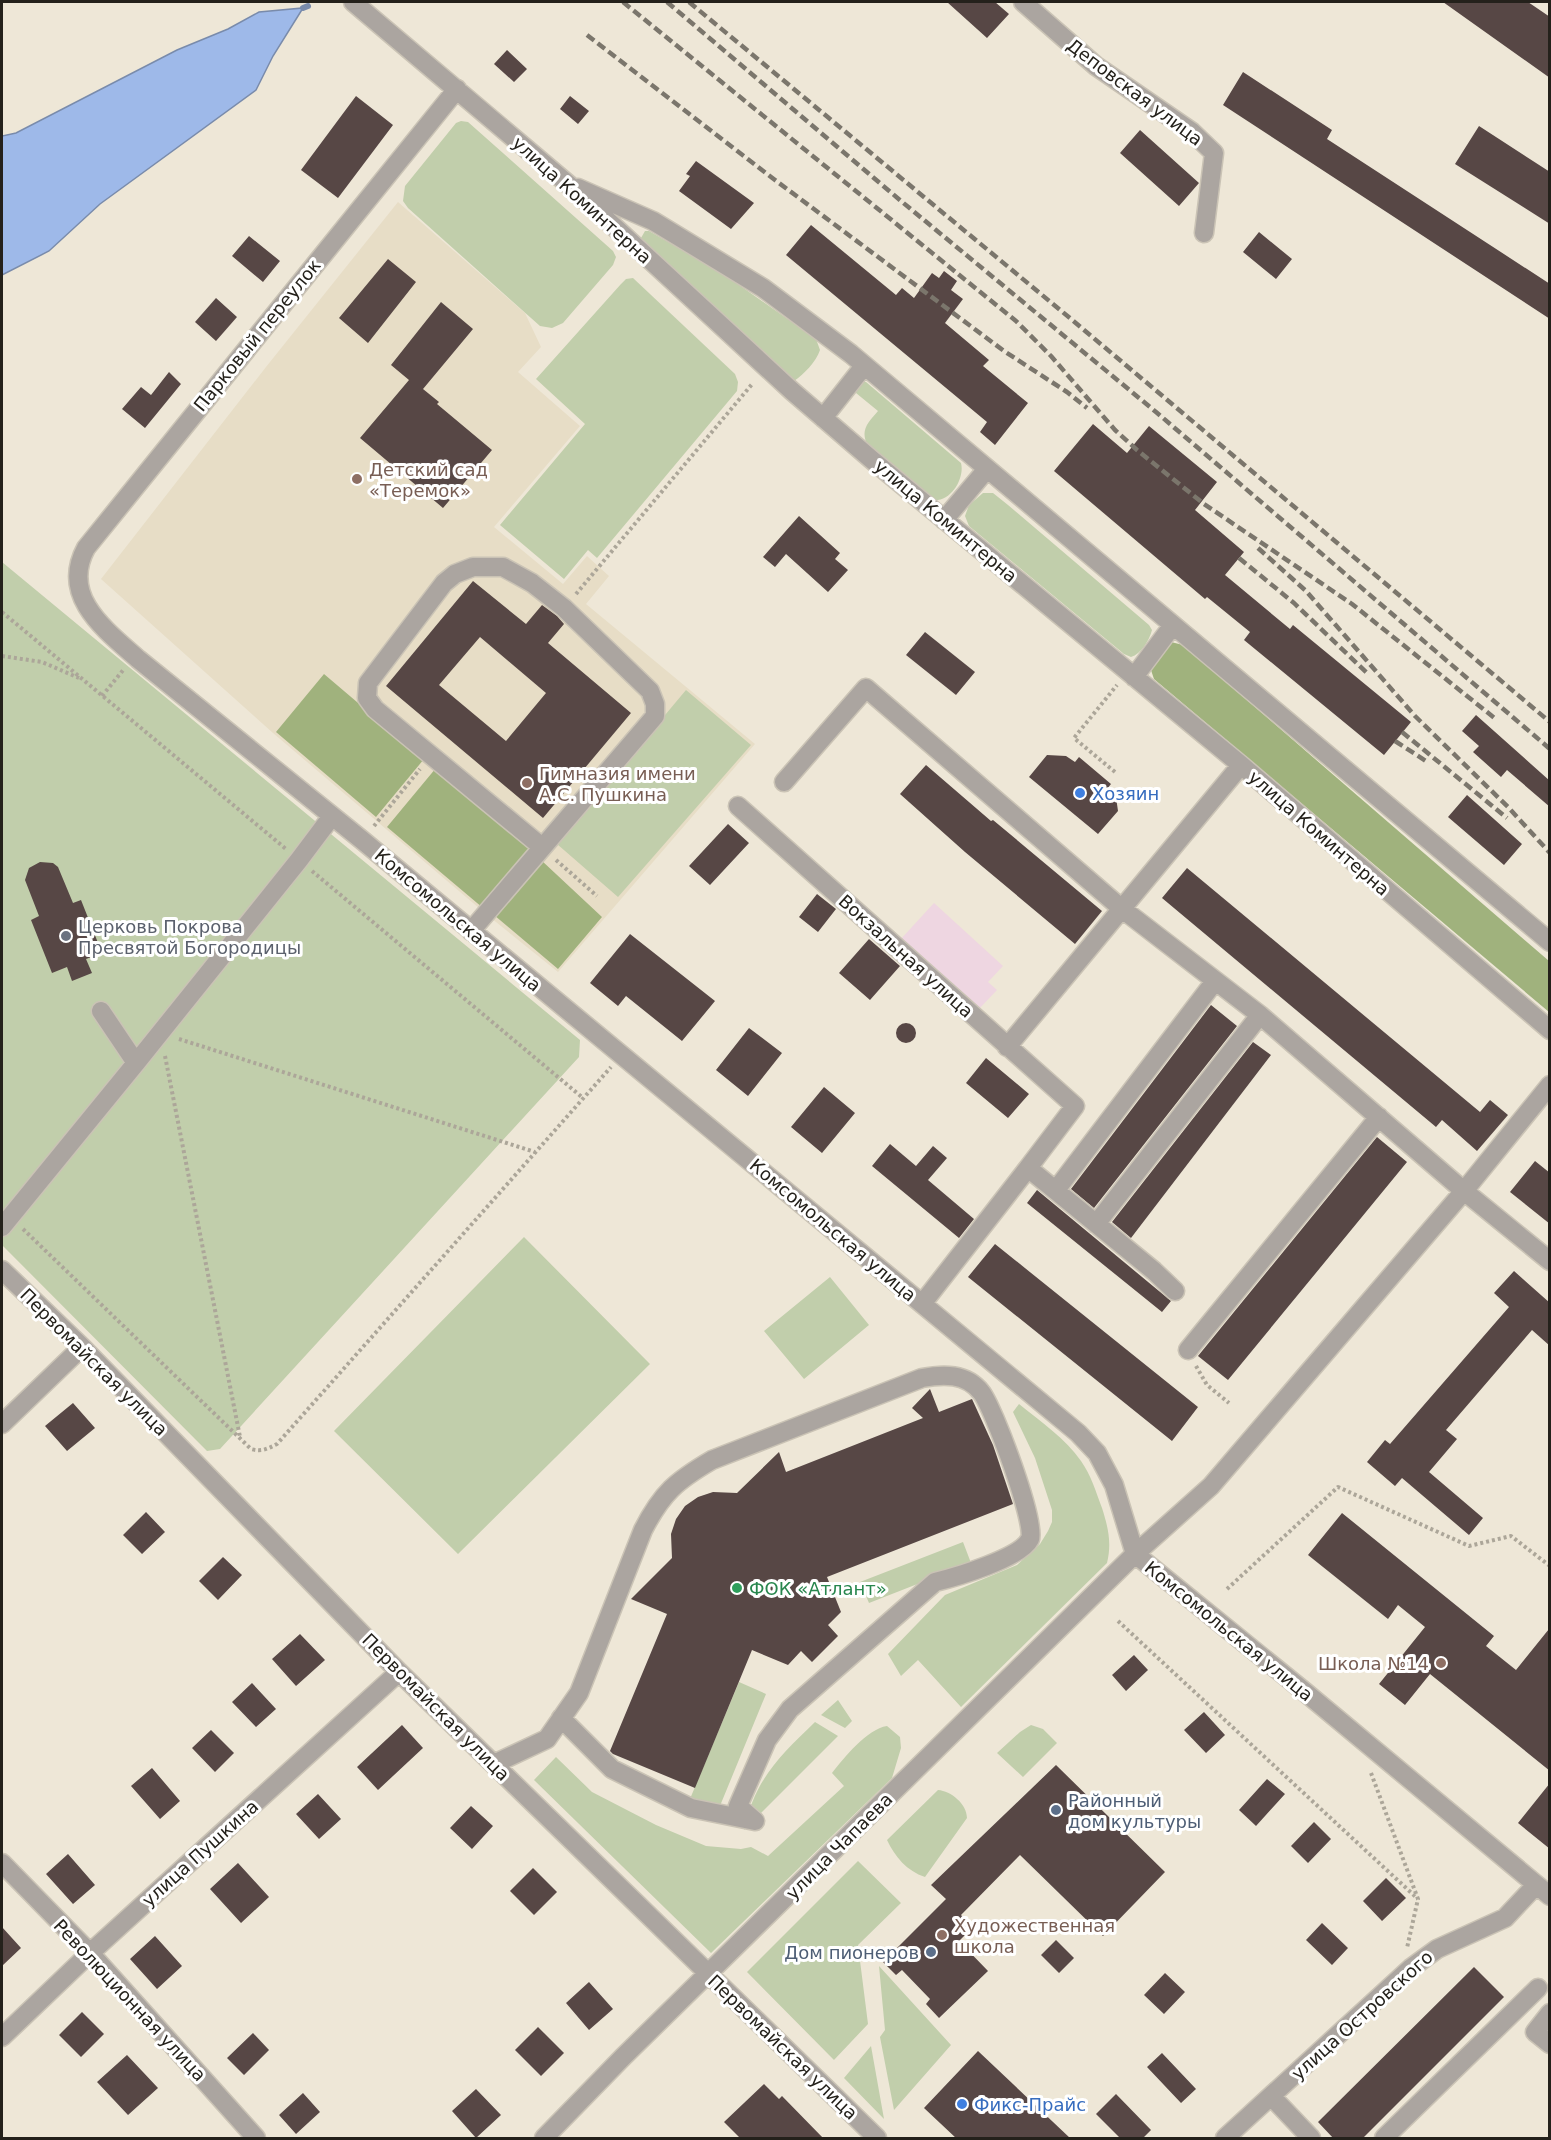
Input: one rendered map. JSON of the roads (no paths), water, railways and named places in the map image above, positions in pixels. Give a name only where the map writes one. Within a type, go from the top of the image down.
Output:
[{"type":"street","name":"улица Коминтерна","points":[[353,2],[568,184],[823,418],[1240,765],[1550,1030]]},
{"type":"street","name":"Деповская улица","points":[[1023,2],[1096,66],[1192,132],[1214,153],[1204,232]]},
{"type":"street","name":"Парковый переулок","points":[[79,589],[77,578],[79,561],[86,548],[457,88]]},
{"type":"street","points":[[568,184],[652,221],[763,288],[864,366],[1550,942]]},
{"type":"street","points":[[823,418],[864,366]]},
{"type":"street","points":[[944,520],[987,469]]},
{"type":"street","points":[[471,932],[648,727],[655,716],[655,704],[650,691],[564,608],[532,583],[503,567],[473,567],[455,574],[444,582],[368,683],[367,698],[375,709],[542,848]]},
{"type":"street","name":"Комсомольская улица","points":[[79,589],[92,614],[135,657],[362,840],[1078,1433],[1097,1453],[1114,1485],[1135,1554],[1305,1692],[1543,1891]]},
{"type":"street","points":[[1134,677],[1173,625]]},
{"type":"street","points":[[784,782],[866,688],[1121,908],[1260,1015],[1464,1191],[1550,1261]]},
{"type":"street","points":[[1007,1047],[1240,765]]},
{"type":"street","name":"Вокзальная улица","points":[[738,806],[1075,1106],[1028,1168]]},
{"type":"street","points":[[6,1222],[299,860],[332,816]]},
{"type":"street","points":[[1056,1190],[1215,981]]},
{"type":"street","points":[[101,1011],[136,1063]]},
{"type":"street","points":[[1096,1224],[1260,1015]]},
{"type":"street","name":"улица Чапаева","points":[[544,2139],[623,2057],[1135,1554],[1212,1486],[1464,1191],[1550,1085]]},
{"type":"street","points":[[1188,1350],[1379,1117]]},
{"type":"street","points":[[922,1304],[1028,1168],[1175,1291]]},
{"type":"street","name":"Первомайская улица","points":[[2,1269],[82,1347],[399,1672],[877,2139]]},
{"type":"street","points":[[2,1424],[82,1347]]},
{"type":"street","points":[[494,1764],[547,1739],[561,1718],[579,1693],[643,1530],[664,1496],[684,1476],[712,1460],[922,1378],[941,1374],[962,1377],[981,1391],[989,1406],[1025,1503],[1031,1526],[1030,1539],[1015,1554],[935,1582],[790,1708],[767,1740],[738,1806],[756,1821],[691,1808],[612,1769],[561,1718]]},
{"type":"street","name":"улица Пушкина","points":[[2,2037],[90,1953],[399,1672]]},
{"type":"street","name":"Революционная улица","points":[[2,1863],[90,1953],[256,2139]]},
{"type":"street","name":"улица Островского","points":[[1225,2139],[1400,1978],[1437,1949],[1505,1918],[1543,1891]]},
{"type":"street","points":[[1384,2139],[1538,1988]]},
{"type":"street","points":[[1550,2013],[1535,2032],[1550,2044]]},
{"type":"street","points":[[1271,2096],[1311,2139]]},
{"type":"water","points":[[303,8],[273,56],[256,90],[100,204],[49,251],[2,275],[2,136],[16,133],[177,50],[228,29],[259,12]]},
{"type":"waterway","points":[[303,8],[308,6]]},
{"type":"railway","points":[[623,2],[1016,321],[1051,356],[1115,430],[1137,450],[1204,504],[1352,604],[1497,720]]},
{"type":"railway","points":[[667,2],[901,201],[1156,412],[1550,749]]},
{"type":"railway","points":[[689,2],[1071,319],[1550,722]]},
{"type":"railway","points":[[587,35],[775,180],[1004,351],[1067,392],[1087,408]]},
{"type":"railway","points":[[1258,548],[1306,591],[1415,716],[1508,807],[1550,853]]},
{"type":"railway","points":[[1239,558],[1294,603],[1368,674]]},
{"type":"railway","points":[[1402,732],[1507,818]]},
{"type":"railway","points":[[1395,741],[1429,763]]},
{"type":"place","name":"Детский сад «Теремок»","points":[[357,479]]},
{"type":"place","name":"Гимназия имени А.С. Пушкина","points":[[527,783]]},
{"type":"place","name":"Хозяин","points":[[1080,793]]},
{"type":"place","name":"Церковь Покрова Пресвятой Богородицы","points":[[66,936]]},
{"type":"place","name":"ФОК «Атлант»","points":[[737,1588]]},
{"type":"place","name":"Школа №14","points":[[1441,1663]]},
{"type":"place","name":"Районный дом культуры","points":[[1056,1810]]},
{"type":"place","name":"Художественная школа","points":[[942,1935]]},
{"type":"place","name":"Дом пионеров","points":[[931,1952]]},
{"type":"place","name":"Фикс-Прайс","points":[[962,2104]]}]
